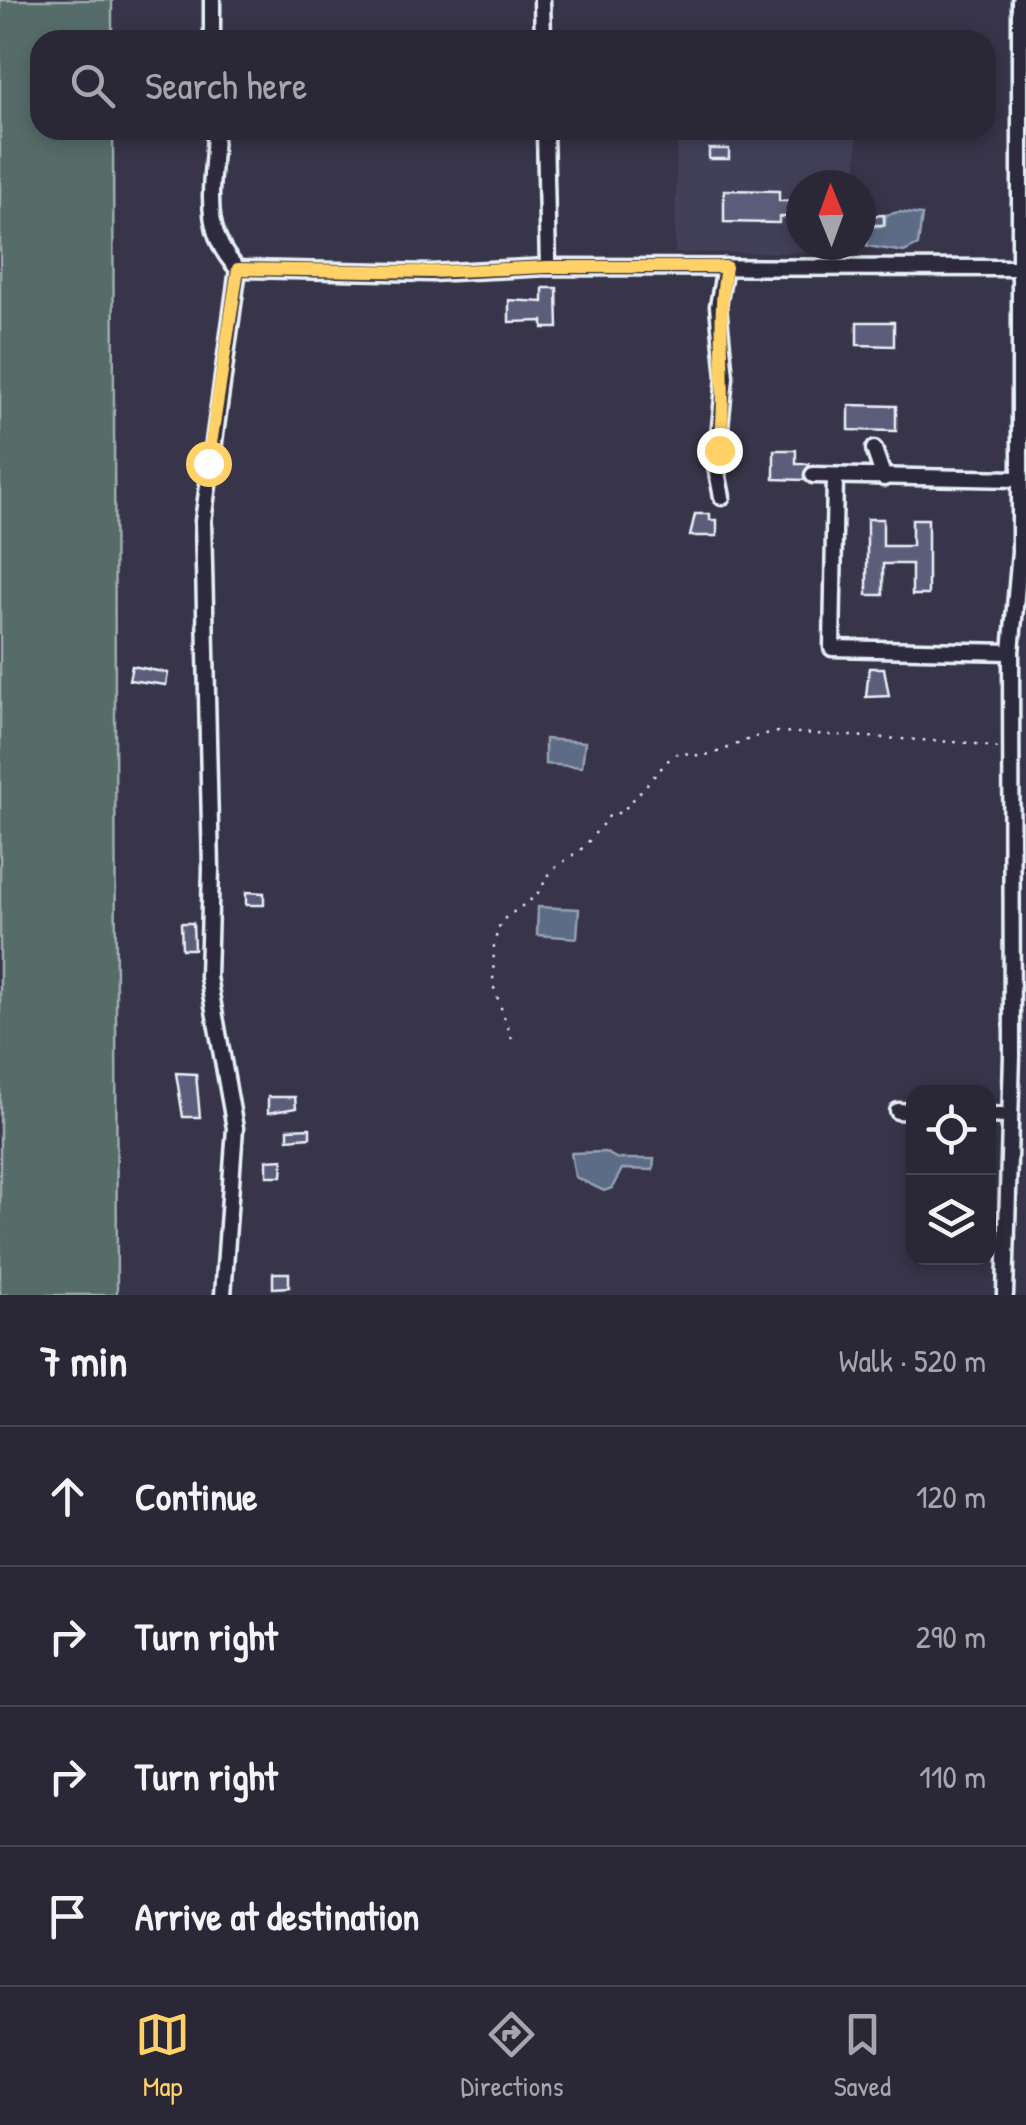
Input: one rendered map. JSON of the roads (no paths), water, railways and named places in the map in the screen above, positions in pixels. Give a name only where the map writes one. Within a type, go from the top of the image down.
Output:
[{"type":"street","points":[[212,0],[212,30]]},
{"type":"street","points":[[542,0],[543,30]]},
{"type":"street","points":[[1005,1295],[1014,747],[1011,652],[1022,572],[1018,478],[1022,268],[1020,0]]},
{"type":"street","points":[[215,140],[210,218],[215,239],[238,269],[203,521],[211,869],[208,978],[235,1128],[223,1295]]},
{"type":"street","points":[[545,140],[548,267]]},
{"type":"street","points":[[238,269],[431,272],[548,267],[1022,268]]},
{"type":"street","points":[[722,497],[716,467],[726,377],[718,306],[726,267]]},
{"type":"street","points":[[874,449],[884,478]]},
{"type":"street","points":[[813,476],[1018,478]]},
{"type":"street","points":[[835,476],[832,648],[1011,652]]},
{"type":"street","points":[[1009,1080],[1026,1080]]},
{"type":"street","points":[[996,1115],[1008,1116]]},
{"type":"water","points":[[886,215],[922,215],[918,245],[904,252],[876,247],[876,227],[885,226]]},
{"type":"water","points":[[545,739],[585,742],[582,767],[545,764]]},
{"type":"water","points":[[538,907],[579,909],[577,938],[537,935]]},
{"type":"water","points":[[605,1152],[618,1159],[654,1159],[653,1170],[622,1169],[612,1188],[604,1191],[575,1177],[571,1153]]}]
